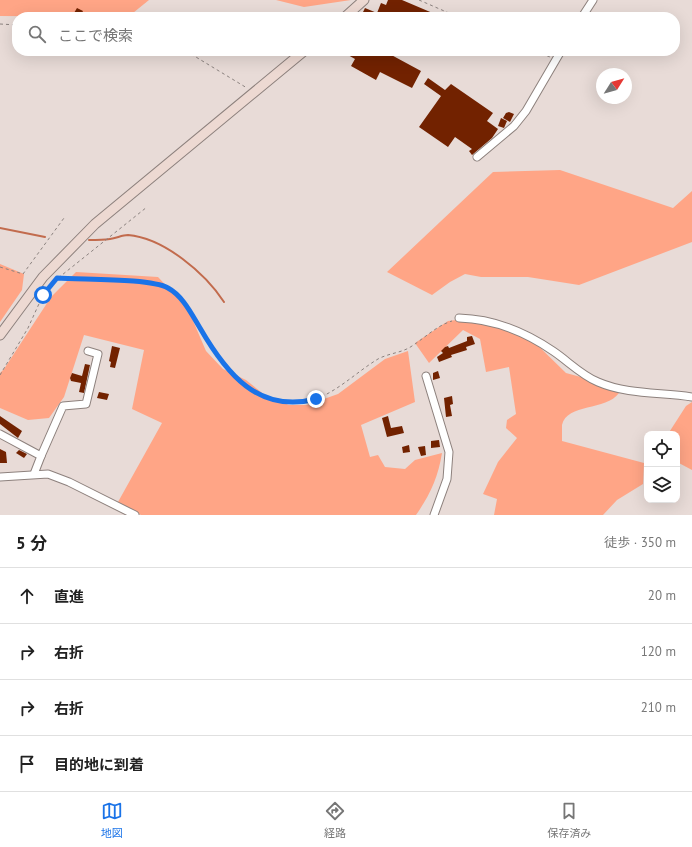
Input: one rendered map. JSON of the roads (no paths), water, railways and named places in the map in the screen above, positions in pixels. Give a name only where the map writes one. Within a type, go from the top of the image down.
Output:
[{"type":"street","points":[[351,12],[364,0]]},
{"type":"street","points":[[585,12],[593,0]]},
{"type":"street","points":[[0,335],[43,277],[90,229],[298,56]]},
{"type":"street","points":[[477,157],[514,126],[526,111],[558,56]]},
{"type":"street","points":[[459,318],[477,319],[513,328],[536,340],[584,374],[598,382],[617,389],[692,397]]},
{"type":"street","points":[[34,474],[63,406],[86,404],[98,354],[88,351]]},
{"type":"street","points":[[426,376],[449,452],[447,479],[434,515]]},
{"type":"street","points":[[0,434],[42,456]]},
{"type":"street","points":[[0,477],[34,474],[55,476],[135,515]]},
{"type":"waterway","points":[[0,228],[45,237]]},
{"type":"waterway","points":[[89,240],[110,239],[128,235],[156,243],[169,250],[195,269],[216,291],[224,302]]}]
